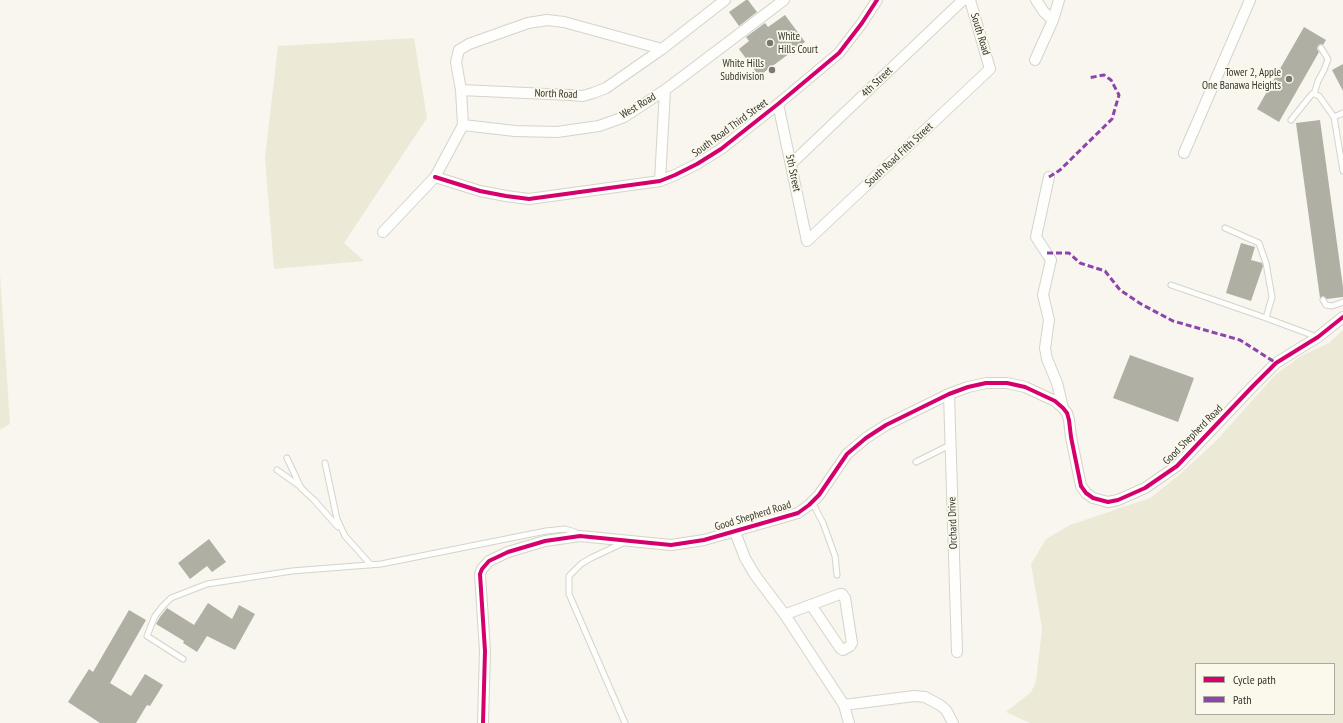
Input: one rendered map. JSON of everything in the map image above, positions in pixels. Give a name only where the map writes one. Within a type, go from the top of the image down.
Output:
[{"type":"street","name":"North Road","points":[[461,90],[583,96],[606,88],[725,0]]},
{"type":"street","name":"West Road","points":[[463,125],[515,131],[557,132],[580,130],[599,126],[624,117],[665,90],[784,0]]},
{"type":"street","name":"South Road Third Street","points":[[435,177],[480,191],[529,199],[660,181],[675,175],[692,167],[721,149],[839,53],[862,23],[877,0]]},
{"type":"street","name":"4th Street","points":[[791,164],[963,0]]},
{"type":"street","name":"South Road","points":[[970,0],[990,69]]},
{"type":"street","points":[[1036,0],[1044,12],[1053,20]]},
{"type":"street","points":[[1036,60],[1053,20],[1059,0]]},
{"type":"street","points":[[1184,153],[1250,0]]},
{"type":"street","points":[[383,232],[435,177],[463,125],[461,90],[456,62],[459,50],[469,44],[521,26],[546,20],[564,22],[662,48]]},
{"type":"street","name":"South Road Fifth Street","points":[[807,241],[990,69]]},
{"type":"street","points":[[660,181],[665,90]]},
{"type":"street","name":"5th Street","points":[[778,104],[807,241]]},
{"type":"street","points":[[1050,177],[1036,237],[1051,260],[1043,295],[1049,320],[1045,348],[1047,359],[1057,383],[1063,408]]},
{"type":"street","name":"Good Shepherd Road","points":[[483,723],[485,651],[480,574],[482,569],[490,561],[508,552],[545,541],[580,536],[671,546],[735,532],[798,513],[819,495],[847,454],[866,438],[886,425],[949,394],[968,387],[986,383],[1007,383],[1025,387],[1055,401],[1063,408],[1067,413],[1069,420],[1081,486],[1086,493],[1093,498],[1108,502],[1118,500],[1144,488],[1177,466],[1276,363],[1318,337],[1343,317]]},
{"type":"street","name":"Orchard Drive","points":[[949,394],[957,652]]},
{"type":"street","points":[[735,532],[745,558],[785,615],[844,705],[849,723]]},
{"type":"street","points":[[785,615],[811,605],[840,594],[844,596],[852,643],[850,646],[844,650],[840,648],[811,605]]},
{"type":"street","points":[[844,705],[914,696],[925,698],[940,705],[946,710],[953,723]]},
{"type":"lane","points":[[1291,120],[1312,94],[1314,94],[1318,81],[1324,70],[1328,59],[1321,48]]},
{"type":"lane","points":[[1314,94],[1319,96],[1334,117],[1343,171]]},
{"type":"lane","points":[[1334,117],[1343,113]]},
{"type":"lane","points":[[1225,228],[1259,243],[1266,263],[1272,297],[1266,318]]},
{"type":"lane","points":[[1171,285],[1318,337]]},
{"type":"lane","points":[[1323,300],[1326,305],[1332,306],[1343,302]]},
{"type":"lane","points":[[916,462],[950,445]]},
{"type":"lane","points":[[287,458],[301,488]]},
{"type":"lane","points":[[325,464],[337,519],[345,536]]},
{"type":"lane","points":[[277,470],[301,488],[324,511],[371,565]]},
{"type":"lane","points":[[812,502],[823,523],[835,556],[837,575]]},
{"type":"lane","points":[[183,659],[147,636],[155,616],[171,598],[207,584],[292,571],[371,565],[546,531],[565,529],[575,532],[580,536]]},
{"type":"lane","points":[[625,723],[569,594],[569,576],[581,564],[627,541]]},
{"type":"shaded area","points":[[414,38],[427,118],[344,243],[364,261],[274,269],[265,158],[278,46]]},
{"type":"shaded area","points":[[0,273],[10,424],[0,430]]},
{"type":"shaded area","points":[[1343,330],[1343,723],[1030,723],[1006,712],[1031,692],[1036,682],[1042,628],[1031,564],[1046,539],[1070,525],[1150,498],[1178,476],[1215,442],[1275,375],[1301,356],[1329,343]]},
{"type":"building","points":[[748,0],[757,12],[739,26],[729,12]]},
{"type":"building","points":[[785,15],[805,42],[759,76],[739,49],[749,41],[746,37],[765,23],[768,27]]},
{"type":"building","name":"Tower 2, Apple One Banawa Heights","points":[[1304,27],[1326,40],[1323,45],[1320,44],[1318,46],[1317,49],[1319,52],[1279,122],[1257,109]]},
{"type":"building","points":[[1343,64],[1343,91],[1332,70]]},
{"type":"building","points":[[1320,120],[1343,287],[1343,297],[1327,299],[1323,296],[1320,298],[1296,123]]},
{"type":"building","points":[[1241,243],[1255,247],[1251,260],[1262,263],[1263,266],[1251,301],[1226,293]]},
{"type":"building","points":[[1130,355],[1194,378],[1178,422],[1113,398]]},
{"type":"building","points":[[209,539],[226,562],[212,572],[207,566],[190,579],[178,563]]},
{"type":"building","points":[[208,603],[232,619],[239,605],[255,614],[235,650],[207,636],[197,652],[183,643],[184,641],[156,624],[167,608],[194,625]]},
{"type":"building","points":[[129,610],[146,620],[110,683],[131,696],[145,674],[163,685],[150,706],[147,705],[136,723],[100,723],[68,702],[89,669],[93,672]]},
{"type":"marked path","points":[[1049,177],[1060,170],[1112,119],[1119,95],[1111,80],[1104,75],[1088,78]]},
{"type":"marked path","points":[[1047,253],[1069,253],[1080,263],[1105,271],[1120,290],[1141,304],[1173,321],[1240,340],[1276,363]]},
{"type":"cycle path","points":[[435,177],[480,191],[529,199],[660,181],[675,175],[697,164],[721,149],[839,53],[862,23],[877,0]]},
{"type":"cycle path","points":[[483,723],[485,651],[480,574],[482,569],[489,561],[508,552],[545,541],[580,536],[671,545],[704,540],[798,513],[819,495],[847,454],[866,438],[886,425],[949,394],[968,387],[986,383],[1007,383],[1025,387],[1055,401],[1063,408],[1067,413],[1069,420],[1081,486],[1086,493],[1093,498],[1108,502],[1118,500],[1145,488],[1177,466],[1276,363],[1318,337],[1343,317]]},
{"type":"place","name":"White Hills Court","points":[[770,43]]},
{"type":"place","name":"White Hills Subdivision","points":[[772,70]]},
{"type":"place","name":"Tower 2, Apple One Banawa Heights","points":[[1289,79]]}]
